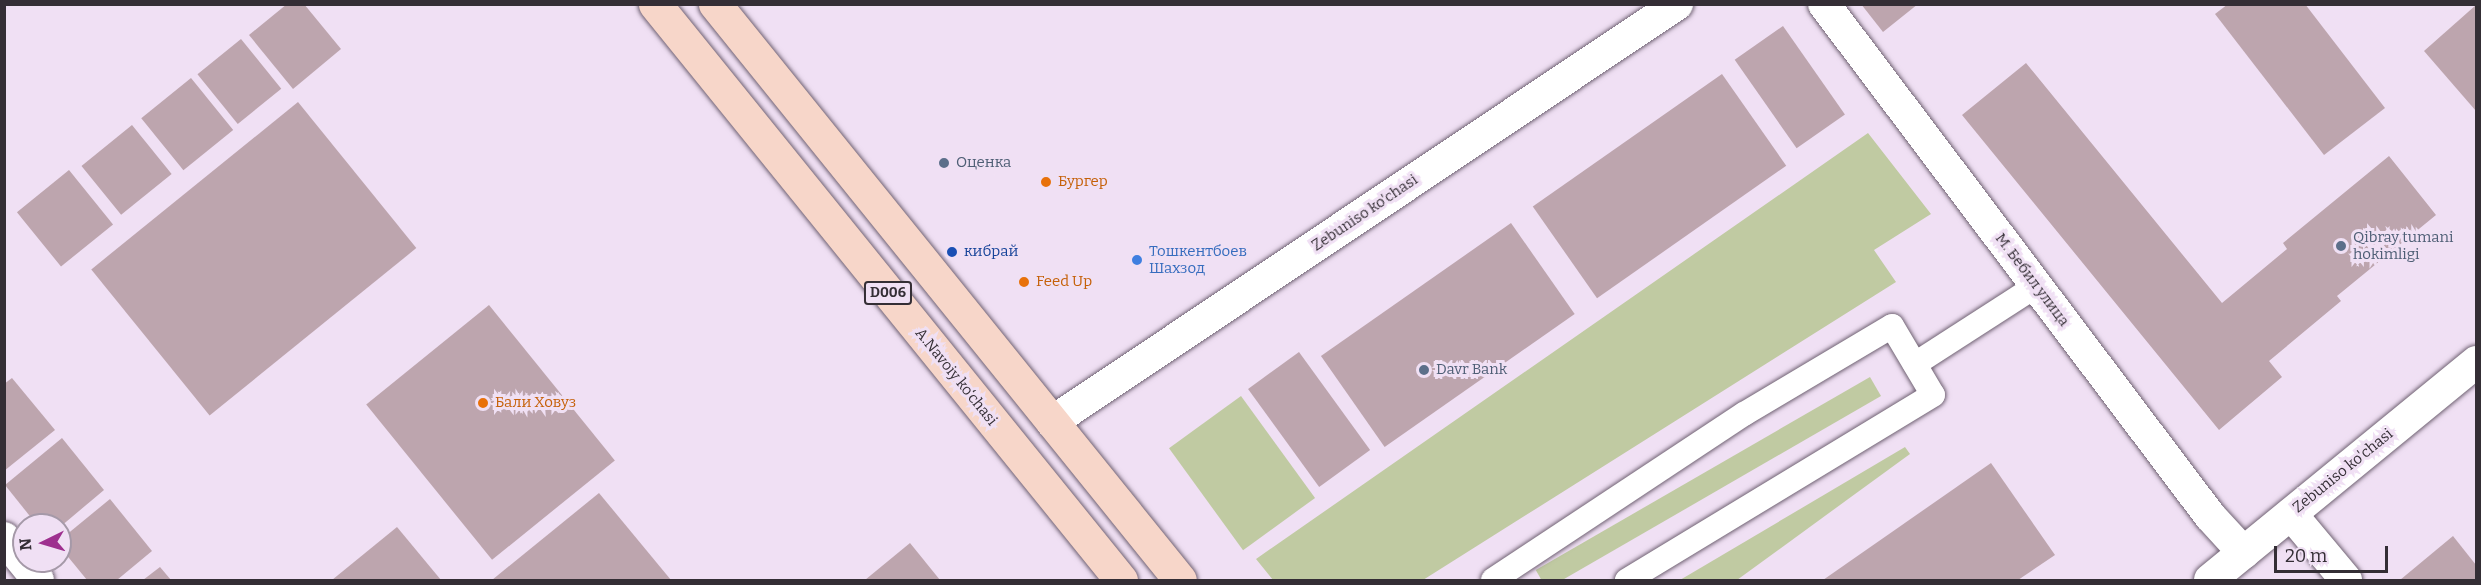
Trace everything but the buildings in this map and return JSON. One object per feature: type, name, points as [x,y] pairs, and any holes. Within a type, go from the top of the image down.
[{"type":"main road","name":"A.Navoiy ko‘chasi","points":[[655,4],[1121,580]]},
{"type":"main road","name":"D006","points":[[715,4],[1180,580]]},
{"type":"street","name":"Zebuniso ko'chasi","points":[[1052,422],[1677,4]]},
{"type":"street","name":"М. Бебил улица","points":[[1824,4],[2210,516],[2244,553]]},
{"type":"street","points":[[1915,364],[2036,286]]},
{"type":"street","points":[[1493,580],[1744,414],[1892,326],[1933,395],[1627,580]]},
{"type":"street","name":"Zebuniso ko'chasi","points":[[2210,580],[2476,362]]},
{"type":"street","points":[[2291,513],[2346,580]]},
{"type":"street","points":[[4,538],[38,580]]},
{"type":"green space","points":[[1868,133],[1931,214],[1874,250],[1896,282],[1423,580],[1273,580],[1256,559]]},
{"type":"green space","points":[[1870,377],[1881,396],[1562,580],[1541,580],[1536,570]]},
{"type":"green space","points":[[1241,396],[1315,498],[1243,550],[1169,448]]},
{"type":"green space","points":[[1905,447],[1910,454],[1737,580],[1680,580]]},
{"type":"place","name":"Оценка","points":[[944,163]]},
{"type":"place","name":"Бургер","points":[[1046,182]]},
{"type":"place","name":"Qibray tumani hokimligi","points":[[2341,246]]},
{"type":"place","name":"кибрай","points":[[952,252]]},
{"type":"place","name":"Тошкентбоев Шахзод","points":[[1137,260]]},
{"type":"place","name":"Feed Up","points":[[1024,282]]},
{"type":"place","name":"Davr Bank","points":[[1424,370]]},
{"type":"place","name":"Бали Ховуз","points":[[483,403]]}]
